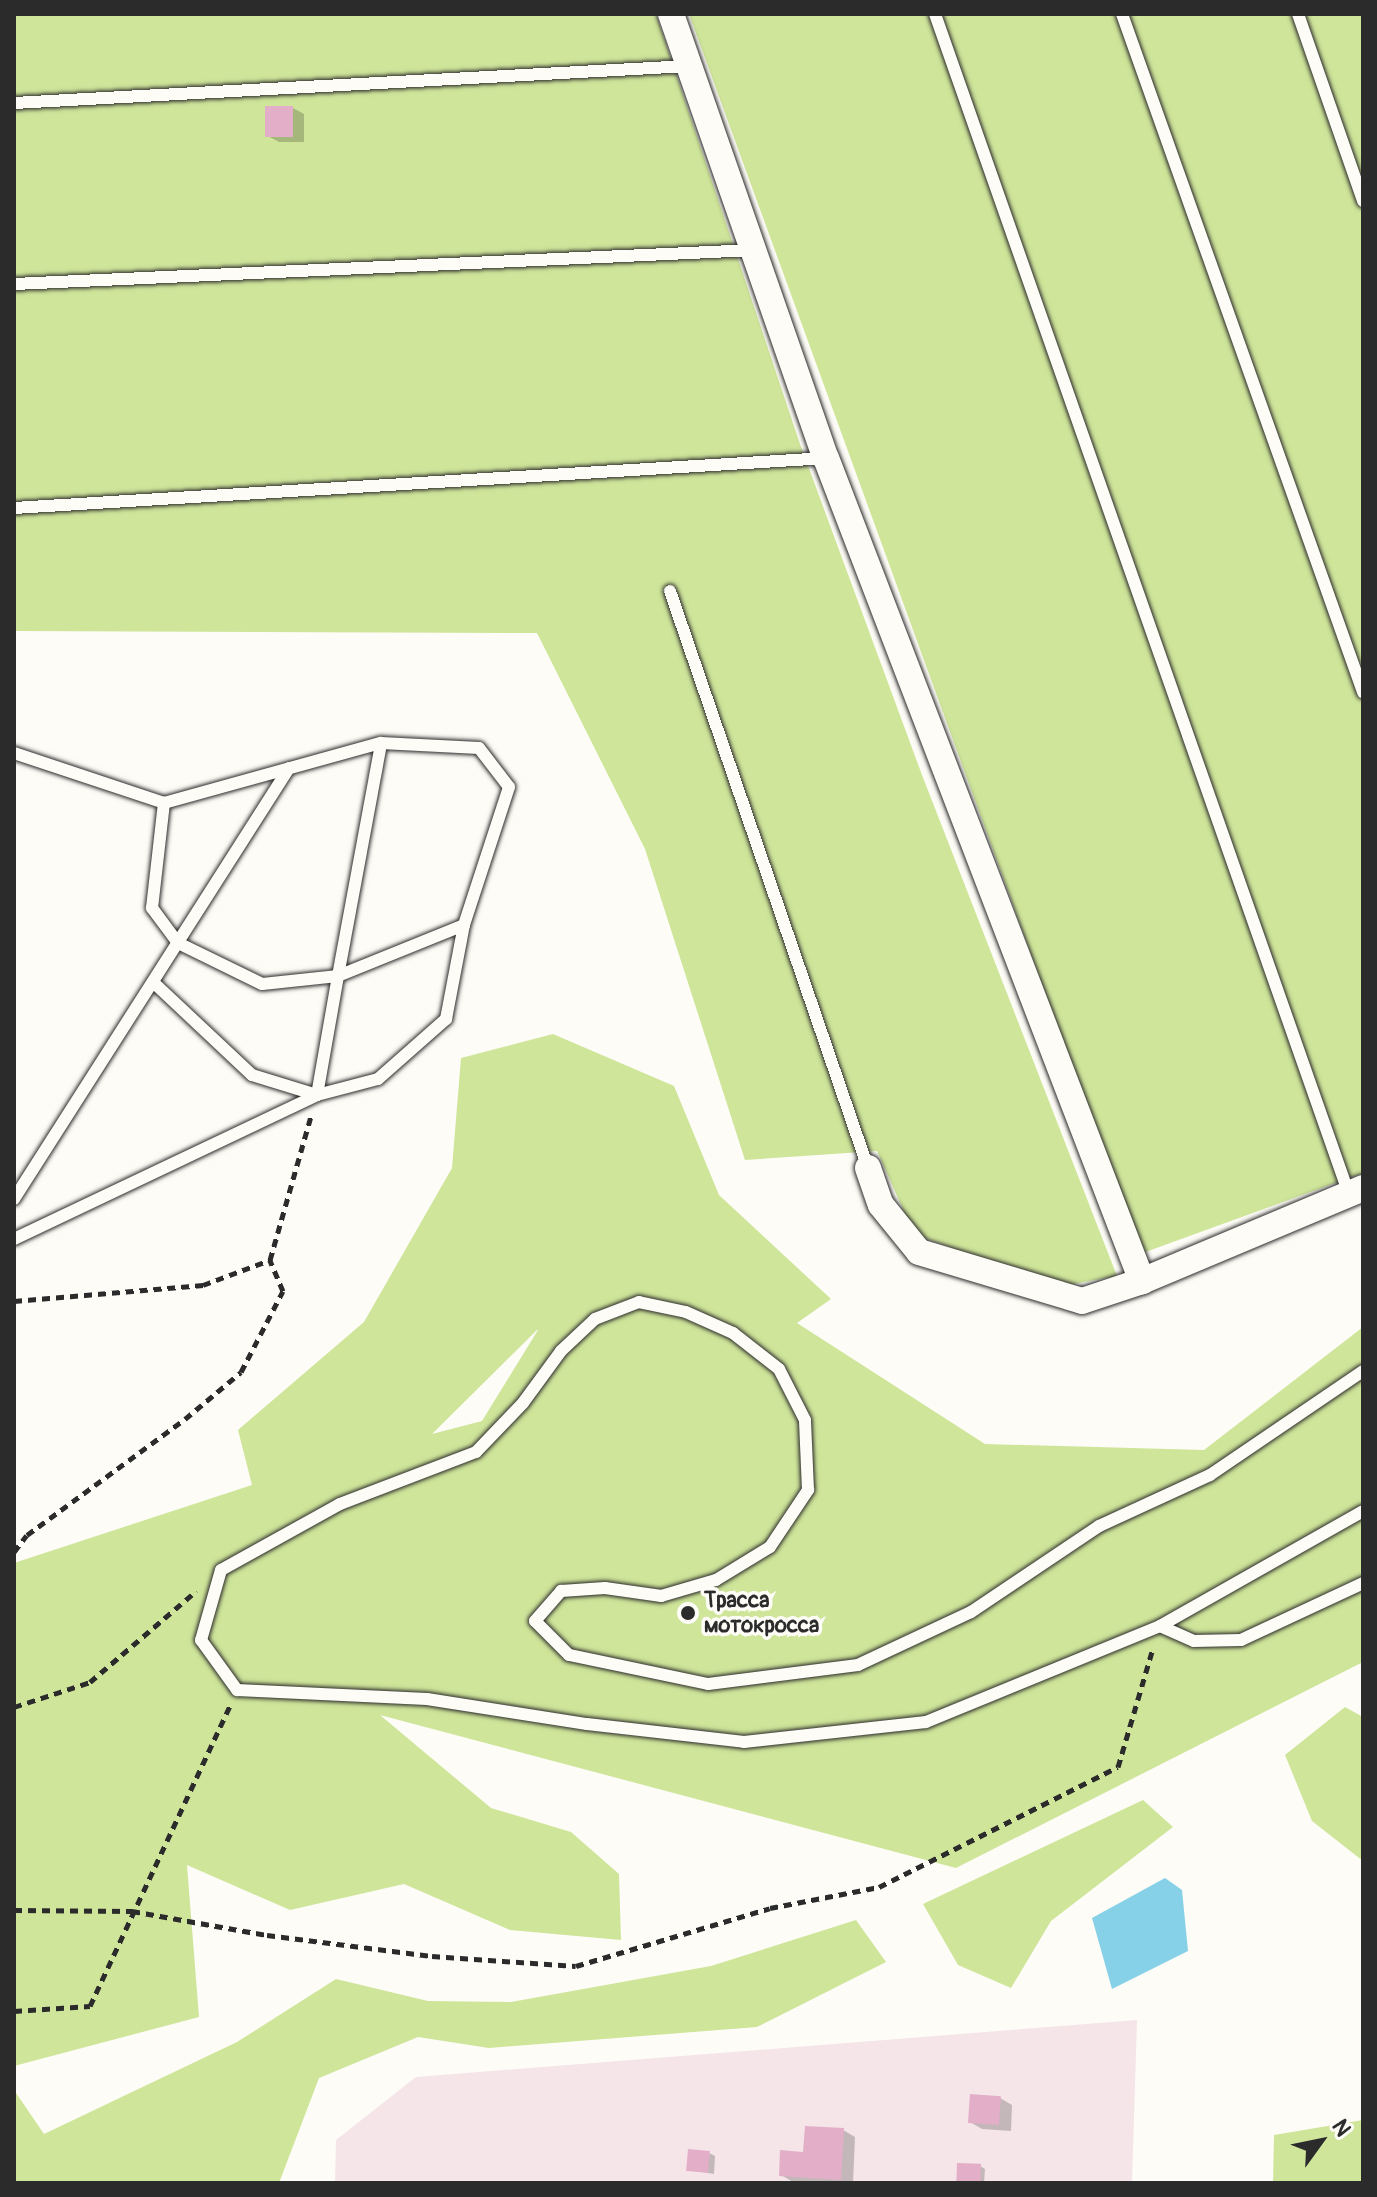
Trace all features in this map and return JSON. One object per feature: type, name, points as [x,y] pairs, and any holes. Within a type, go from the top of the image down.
[{"type":"street","points":[[671,14],[826,458],[1142,1281]]},
{"type":"street","points":[[868,1168],[881,1205],[919,1252],[1082,1301],[1142,1281],[1356,1191]]},
{"type":"lane","points":[[935,14],[1356,1191]]},
{"type":"lane","points":[[1122,14],[1363,692]]},
{"type":"lane","points":[[1298,14],[1363,201]]},
{"type":"lane","points":[[14,103],[689,66]]},
{"type":"lane","points":[[14,284],[753,250]]},
{"type":"lane","points":[[14,508],[826,458]]},
{"type":"lane","points":[[670,591],[868,1168]]},
{"type":"lane","points":[[317,1095],[381,743]]},
{"type":"lane","points":[[14,753],[164,803],[381,743],[479,748],[509,787],[464,925],[446,1019],[378,1079],[317,1095],[14,1239]]},
{"type":"lane","points":[[14,1199],[207,897],[246,830],[289,768]]},
{"type":"lane","points":[[164,803],[152,908],[178,943],[262,984],[338,976],[464,925]]},
{"type":"lane","points":[[153,982],[252,1075],[317,1095]]},
{"type":"lane","points":[[1363,1371],[1210,1475],[1099,1526],[971,1612],[858,1665],[708,1684],[569,1655],[535,1621],[561,1591],[605,1588],[661,1596],[716,1580],[770,1547],[808,1490],[805,1420],[779,1369],[733,1333],[686,1312],[639,1302],[595,1319],[561,1351],[523,1403],[476,1452],[340,1504],[221,1570],[201,1640],[237,1690],[427,1699],[587,1724],[744,1742],[926,1722],[1160,1626],[1363,1511]]},
{"type":"lane","points":[[1160,1626],[1194,1641],[1241,1640],[1363,1583]]},
{"type":"path","points":[[14,1552],[27,1535],[185,1419],[241,1372],[283,1291],[270,1260],[317,1095]]},
{"type":"path","points":[[14,1301],[203,1285],[270,1260]]},
{"type":"path","points":[[14,1707],[90,1682],[221,1570]]},
{"type":"path","points":[[14,1910],[132,1911],[312,1941],[432,1956],[576,1966],[770,1908],[879,1887],[1118,1767],[1160,1626]]},
{"type":"path","points":[[14,2011],[90,2006],[237,1690]]},
{"type":"shaded area","points":[[1137,2020],[1132,2183],[335,2183],[336,2140],[416,2077]]},
{"type":"green space","points":[[14,14],[656,14],[800,444],[922,775],[1117,1276],[1057,1287],[914,1234],[877,1151],[745,1160],[645,849],[537,633],[14,631]]},
{"type":"green space","points":[[689,14],[1363,14],[1363,1173],[1140,1254]]},
{"type":"green space","name":"Трасса мотокросса","points":[[553,1034],[674,1086],[719,1195],[831,1299],[797,1323],[985,1444],[1204,1450],[1363,1327],[1363,1662],[956,1868],[380,1715],[491,1808],[571,1832],[619,1874],[621,1940],[510,1930],[404,1884],[290,1910],[187,1865],[199,2017],[14,2066],[14,1563],[252,1485],[238,1430],[364,1322],[452,1168],[461,1058]],"holes":[[[538,1330],[482,1421],[432,1434]]]},
{"type":"green space","points":[[1345,1707],[1363,1717],[1363,1861],[1312,1821],[1285,1755]]},
{"type":"green space","points":[[1143,1800],[1173,1827],[1051,1921],[1011,1988],[958,1965],[923,1904]]},
{"type":"green space","points":[[856,1920],[886,1962],[757,2027],[489,2048],[418,2037],[319,2078],[279,2183],[14,2183],[14,2090],[44,2134],[237,2042],[336,1979],[428,2001],[511,2002],[711,1966]]},
{"type":"green space","points":[[1363,2120],[1363,2183],[1273,2183],[1274,2135]]},
{"type":"water","points":[[1165,1878],[1182,1890],[1188,1951],[1112,1989],[1092,1918]]},
{"type":"building","points":[[265,106],[293,106],[293,137],[265,137]]},
{"type":"building","points":[[970,2094],[1001,2096],[999,2125],[968,2123]]},
{"type":"building","points":[[805,2126],[844,2128],[841,2180],[779,2176],[780,2150],[803,2152]]},
{"type":"building","points":[[688,2149],[710,2151],[708,2173],[686,2171]]},
{"type":"building","points":[[957,2163],[981,2164],[980,2183],[956,2183]]},
{"type":"place","name":"Трасса мотокросса","points":[[688,1613]]}]
